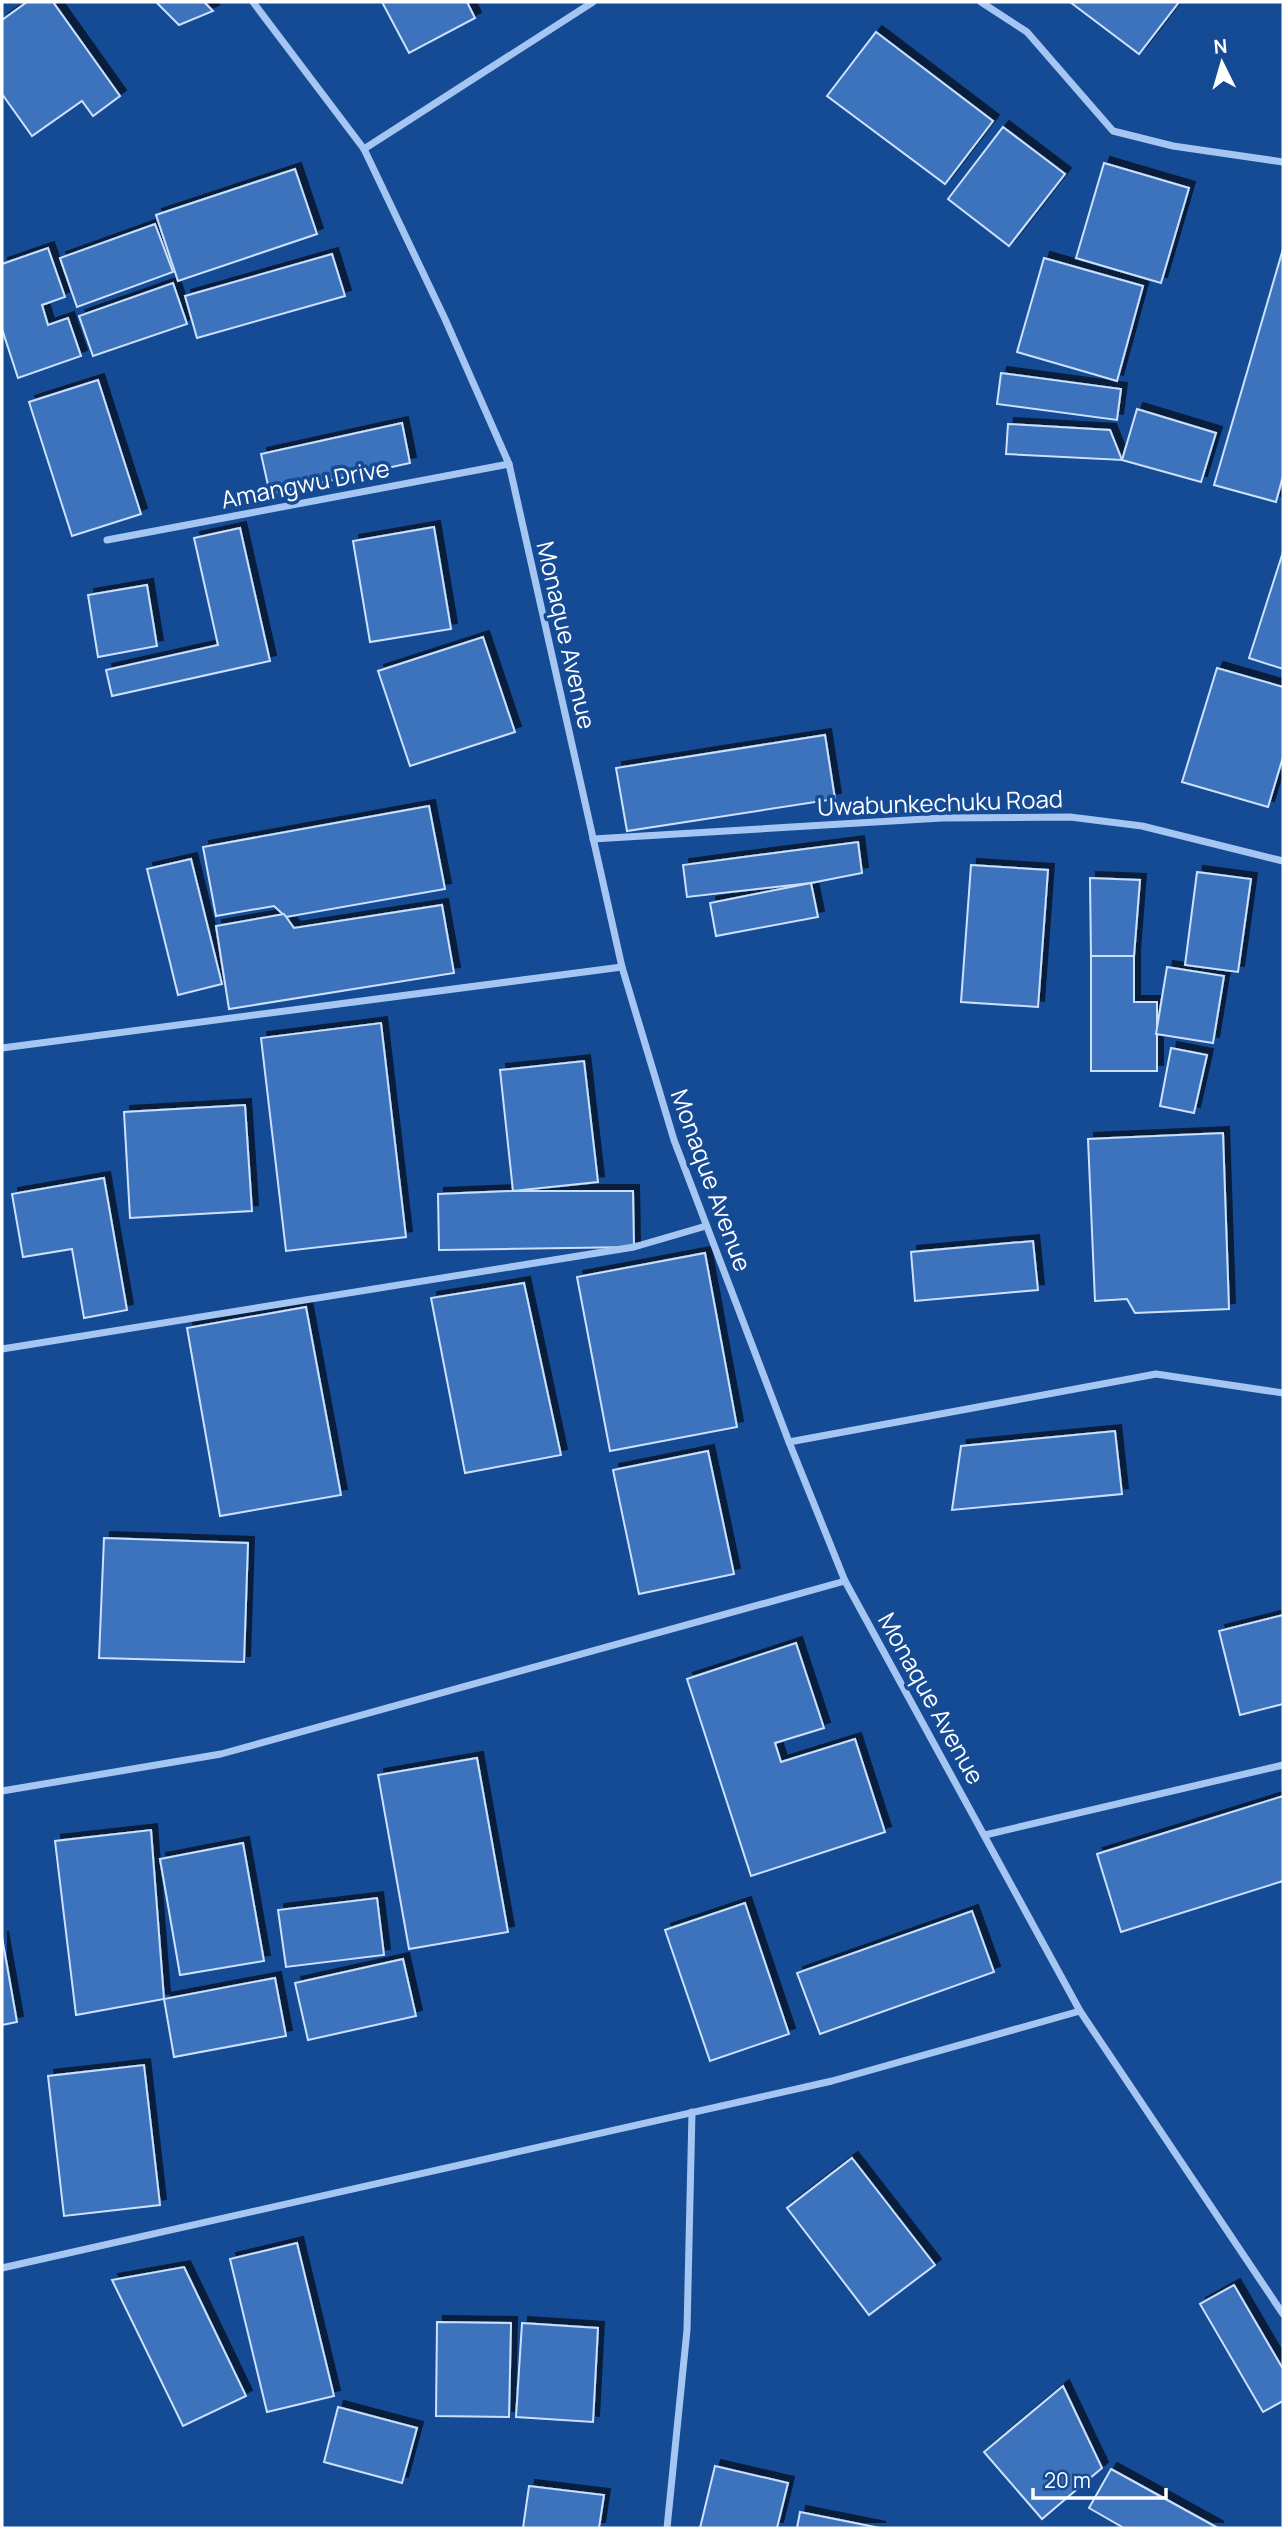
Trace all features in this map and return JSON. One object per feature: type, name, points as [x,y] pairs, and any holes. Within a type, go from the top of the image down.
[{"type":"street","name":"Monaque Avenue","points":[[253,2],[364,149],[509,464],[622,967],[674,1140],[845,1581],[1080,2011],[1283,2314]]},
{"type":"street","points":[[364,149],[593,2]]},
{"type":"street","points":[[981,2],[1027,32],[1114,131],[1173,146],[1283,162]]},
{"type":"street","name":"Amangwu Drive","points":[[107,540],[509,464]]},
{"type":"street","name":"Uwabunkechuku Road","points":[[593,839],[942,818],[1070,817],[1142,826],[1283,861]]},
{"type":"street","points":[[2,1048],[622,967]]},
{"type":"street","points":[[2,1349],[634,1247],[706,1226]]},
{"type":"street","points":[[789,1442],[1156,1374],[1283,1393]]},
{"type":"street","points":[[2,1791],[221,1754],[845,1581]]},
{"type":"street","points":[[985,1835],[1283,1765]]},
{"type":"street","points":[[2,2268],[832,2081],[1080,2011]]},
{"type":"street","points":[[667,2528],[687,2330],[692,2112]]},
{"type":"building","points":[[27,2],[53,2],[120,96],[93,116],[82,101],[32,136],[2,94],[2,20]]},
{"type":"building","points":[[156,2],[204,2],[213,11],[179,25]]},
{"type":"building","points":[[382,2],[467,2],[475,18],[409,53]]},
{"type":"building","points":[[1070,2],[1179,2],[1139,54]]},
{"type":"building","points":[[876,32],[993,121],[945,184],[827,96]]},
{"type":"building","points":[[1003,127],[1065,174],[1009,246],[948,199]]},
{"type":"building","points":[[1104,163],[1189,188],[1161,283],[1076,258]]},
{"type":"building","points":[[295,169],[317,234],[178,281],[156,215]]},
{"type":"building","points":[[155,224],[173,272],[77,307],[60,258]]},
{"type":"building","points":[[48,248],[65,297],[42,305],[48,325],[68,318],[81,356],[18,378],[2,329],[2,264]]},
{"type":"building","points":[[1283,249],[1283,476],[1276,502],[1214,485]]},
{"type":"building","points":[[332,254],[345,296],[197,338],[185,296]]},
{"type":"building","points":[[1044,258],[1143,286],[1117,381],[1017,352]]},
{"type":"building","points":[[173,283],[187,324],[93,356],[79,316]]},
{"type":"building","points":[[1001,373],[1121,389],[1117,420],[997,404]]},
{"type":"building","points":[[98,380],[141,514],[72,536],[29,402]]},
{"type":"building","points":[[1137,409],[1216,433],[1201,482],[1122,460]]},
{"type":"building","points":[[402,423],[410,463],[270,494],[261,454]]},
{"type":"building","points":[[1008,424],[1110,430],[1122,460],[1006,454]]},
{"type":"building","points":[[434,527],[451,629],[370,642],[353,541]]},
{"type":"building","points":[[240,528],[270,661],[112,696],[106,670],[218,645],[194,538]]},
{"type":"building","points":[[1283,552],[1283,669],[1249,658]]},
{"type":"building","points":[[147,585],[157,646],[98,657],[88,595]]},
{"type":"building","points":[[483,637],[515,732],[410,766],[378,671]]},
{"type":"building","points":[[1217,668],[1283,687],[1283,757],[1268,807],[1182,782]]},
{"type":"building","points":[[825,735],[835,799],[627,831],[616,768]]},
{"type":"building","points":[[429,806],[445,889],[286,917],[274,906],[216,916],[203,847]]},
{"type":"building","points":[[858,842],[862,873],[811,883],[687,897],[683,865]]},
{"type":"building","points":[[191,859],[222,984],[178,995],[147,869]]},
{"type":"building","points":[[971,865],[1048,870],[1038,1007],[961,1002]]},
{"type":"building","points":[[1197,872],[1251,879],[1238,972],[1185,965]]},
{"type":"building","points":[[1090,878],[1140,880],[1134,956],[1091,956]]},
{"type":"building","points":[[811,883],[818,917],[716,936],[710,903]]},
{"type":"building","points":[[442,905],[454,973],[229,1009],[216,926],[284,914],[294,928]]},
{"type":"building","points":[[1091,956],[1134,956],[1134,1002],[1157,1002],[1157,1071],[1091,1071]]},
{"type":"building","points":[[1167,967],[1224,976],[1213,1043],[1156,1034]]},
{"type":"building","points":[[381,1023],[406,1237],[286,1251],[261,1038]]},
{"type":"building","points":[[1171,1048],[1207,1055],[1194,1113],[1160,1106]]},
{"type":"building","points":[[584,1061],[598,1182],[513,1191],[500,1070]]},
{"type":"building","points":[[245,1105],[252,1211],[130,1218],[124,1112]]},
{"type":"building","points":[[1223,1133],[1229,1309],[1135,1313],[1127,1299],[1095,1301],[1088,1139]]},
{"type":"building","points":[[104,1178],[127,1310],[84,1318],[72,1249],[23,1257],[12,1194]]},
{"type":"building","points":[[633,1191],[634,1247],[439,1250],[438,1194]]},
{"type":"building","points":[[1033,1241],[1038,1290],[915,1301],[911,1252]]},
{"type":"building","points":[[705,1253],[737,1427],[610,1451],[577,1277]]},
{"type":"building","points":[[524,1283],[561,1455],[465,1473],[431,1298]]},
{"type":"building","points":[[306,1307],[341,1495],[220,1516],[187,1328]]},
{"type":"building","points":[[1115,1431],[1122,1494],[952,1510],[961,1446]]},
{"type":"building","points":[[708,1451],[734,1574],[639,1594],[613,1470]]},
{"type":"building","points":[[104,1538],[248,1543],[244,1662],[99,1658]]},
{"type":"building","points":[[1283,1615],[1283,1704],[1240,1715],[1219,1631]]},
{"type":"building","points":[[796,1643],[824,1728],[775,1743],[781,1762],[855,1739],[885,1832],[751,1876],[687,1679]]},
{"type":"building","points":[[477,1758],[508,1932],[409,1949],[378,1775]]},
{"type":"building","points":[[1283,1796],[1283,1881],[1121,1932],[1097,1854]]},
{"type":"building","points":[[151,1830],[164,1999],[76,2015],[55,1841]]},
{"type":"building","points":[[243,1843],[264,1961],[180,1975],[160,1859]]},
{"type":"building","points":[[377,1898],[384,1955],[286,1967],[278,1910]]},
{"type":"building","points":[[745,1903],[789,2034],[710,2061],[665,1930]]},
{"type":"building","points":[[972,1911],[994,1972],[820,2034],[797,1973]]},
{"type":"building","points":[[2,1937],[17,2022],[2,2025]]},
{"type":"building","points":[[403,1959],[416,2016],[308,2040],[295,1983]]},
{"type":"building","points":[[275,1978],[286,2036],[174,2057],[164,1999]]},
{"type":"building","points":[[144,2065],[160,2205],[64,2216],[48,2076]]},
{"type":"building","points":[[852,2158],[935,2265],[869,2315],[787,2208]]},
{"type":"building","points":[[297,2243],[334,2396],[267,2412],[230,2259]]},
{"type":"building","points":[[184,2267],[246,2396],[183,2426],[112,2280]]},
{"type":"building","points":[[1234,2285],[1283,2369],[1283,2401],[1263,2412],[1200,2304]]},
{"type":"building","points":[[437,2322],[511,2323],[509,2417],[436,2416]]},
{"type":"building","points":[[522,2323],[598,2328],[593,2422],[516,2417]]},
{"type":"building","points":[[1063,2386],[1102,2468],[1042,2519],[984,2452]]},
{"type":"building","points":[[338,2407],[417,2428],[402,2483],[324,2462]]},
{"type":"building","points":[[715,2466],[788,2483],[777,2528],[700,2528]]},
{"type":"building","points":[[1111,2469],[1218,2528],[1124,2528],[1089,2508]]},
{"type":"building","points":[[529,2486],[604,2495],[599,2528],[523,2528]]},
{"type":"building","points":[[800,2512],[880,2528],[797,2528]]}]
